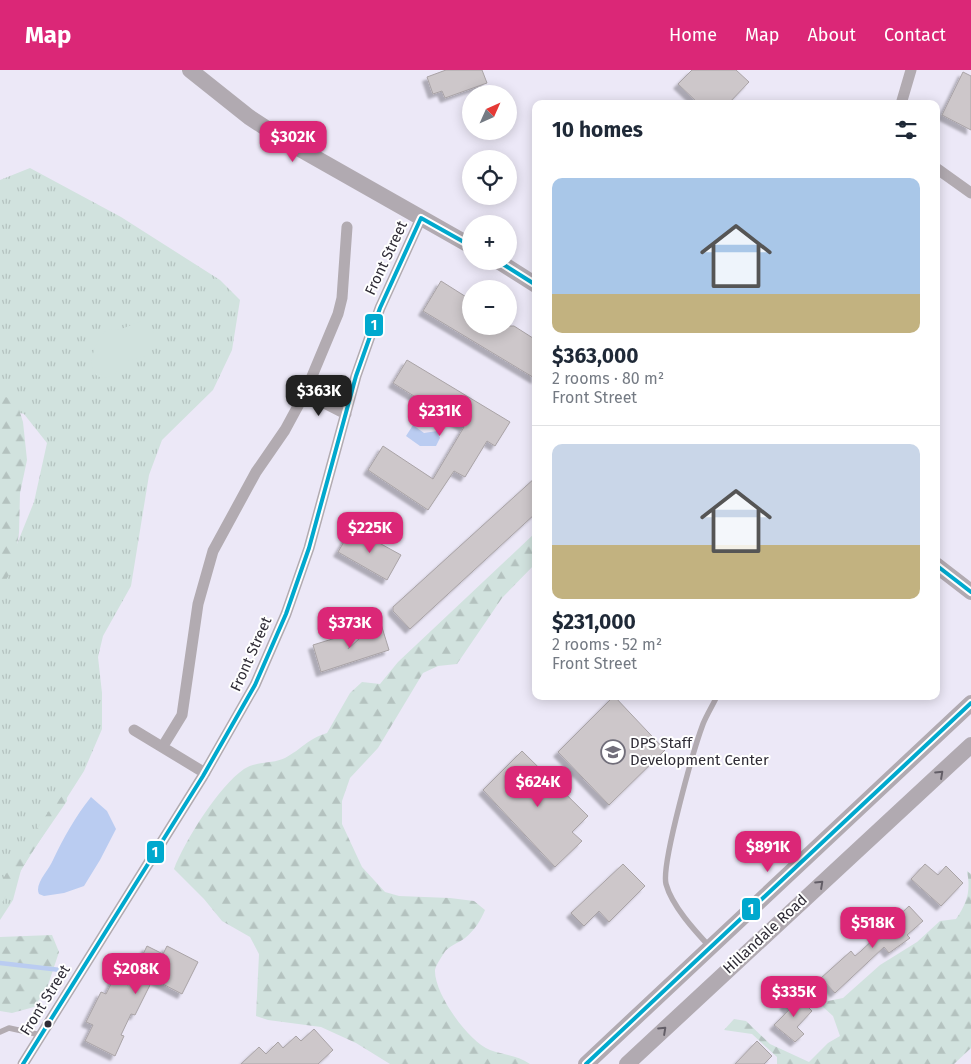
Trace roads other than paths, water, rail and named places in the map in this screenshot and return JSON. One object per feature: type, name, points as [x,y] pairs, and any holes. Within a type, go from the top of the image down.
[{"type":"main road","points":[[190,70],[249,117],[284,140],[462,241]]},
{"type":"main road","points":[[512,270],[532,283]]},
{"type":"main road","points":[[940,568],[971,592]]},
{"type":"main road","name":"Hillandale Road","points":[[586,1064],[971,703]]},
{"type":"main road","name":"Hillandale Road","points":[[627,1064],[971,745]]},
{"type":"street","points":[[902,100],[911,70]]},
{"type":"street","points":[[940,171],[971,193]]},
{"type":"street","name":"Front Street","points":[[23,1064],[205,773],[255,685],[282,623],[309,548],[346,414],[380,308],[421,218]]},
{"type":"street","points":[[163,746],[182,715],[198,604],[213,551],[256,472],[285,430],[305,393],[338,314],[342,298],[347,227]]},
{"type":"street","points":[[305,393],[346,414]]},
{"type":"street","points":[[134,730],[205,773]]},
{"type":"lane","points":[[710,948],[690,925],[666,884],[666,863],[689,769],[703,723],[715,700]]},
{"type":"lane","points":[[0,1032],[10,1028],[41,1035]]},
{"type":"water","points":[[413,425],[424,433],[437,431],[440,438],[436,446],[420,446],[406,436]]},
{"type":"water","points":[[91,797],[107,811],[116,829],[100,860],[84,886],[64,893],[44,896],[39,894],[40,881],[70,827]]},
{"type":"waterway","points":[[0,963],[69,971]]},
{"type":"place","name":"DPS Staff Development Center","points":[[613,752]]}]
